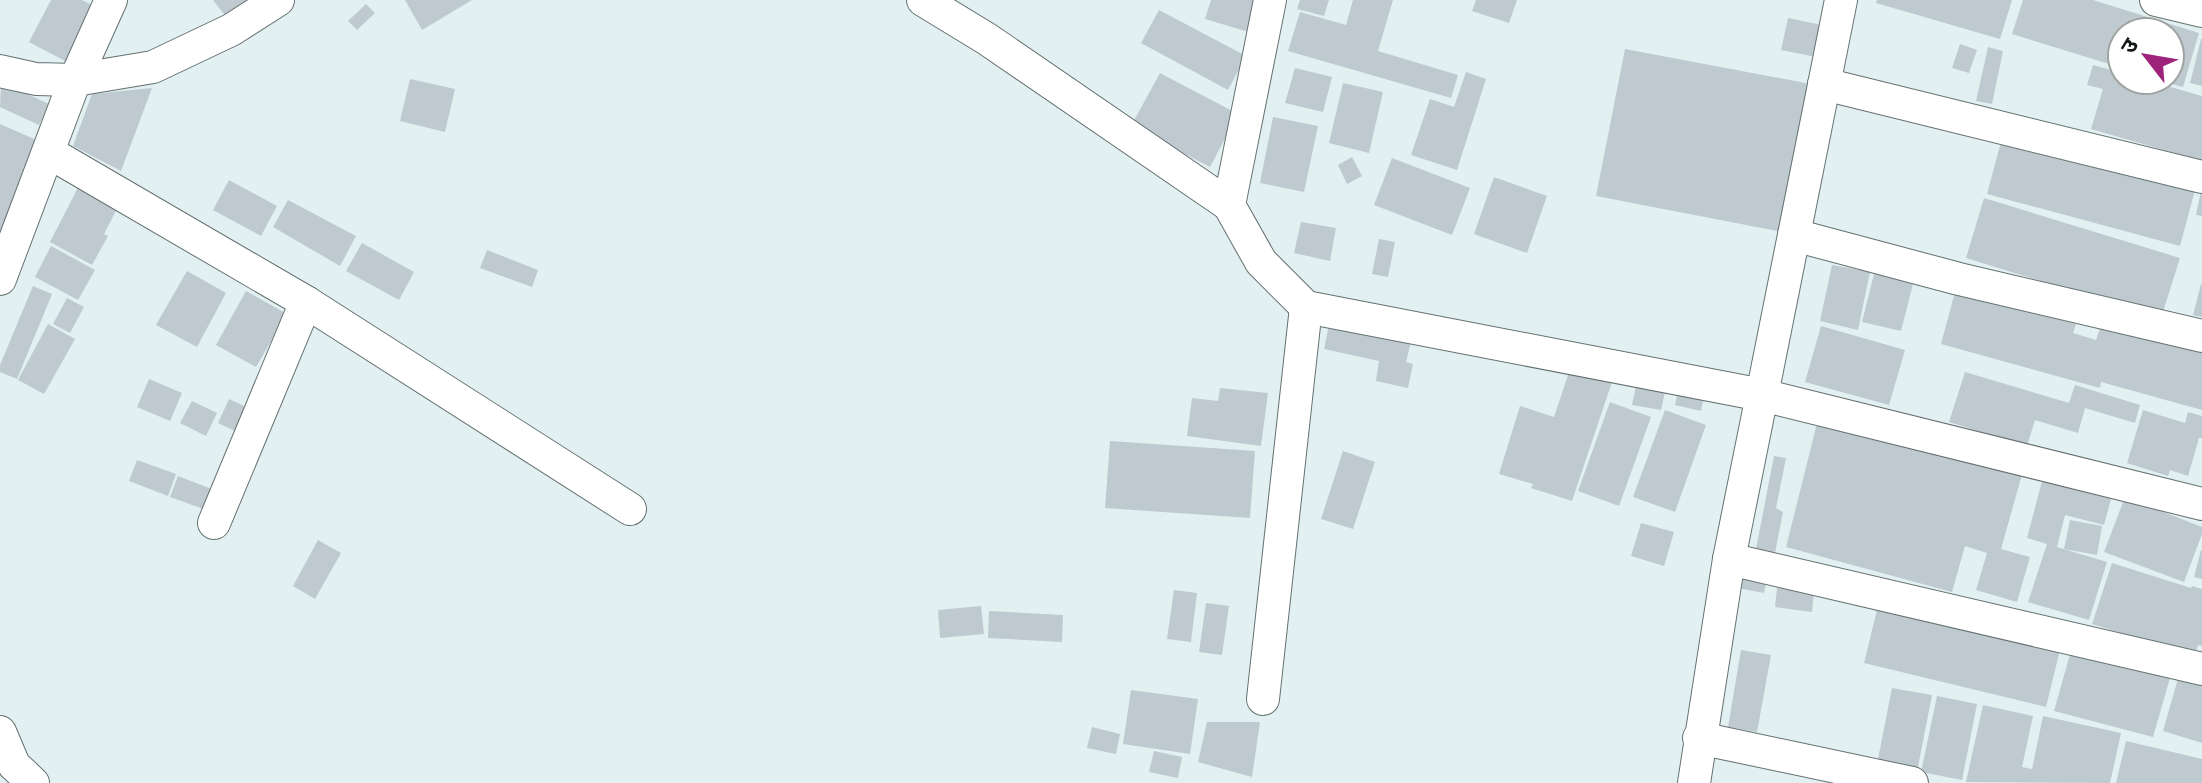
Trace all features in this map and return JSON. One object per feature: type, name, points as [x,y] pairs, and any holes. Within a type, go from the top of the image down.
[{"type":"street","points":[[0,279],[75,80],[111,0]]},
{"type":"street","points":[[0,71],[36,79],[75,80],[153,67],[231,30],[278,0]]},
{"type":"street","points":[[923,0],[987,39],[1229,205],[1261,262],[1306,307],[1762,395],[2202,504]]},
{"type":"street","points":[[1229,205],[1270,0]]},
{"type":"street","points":[[1694,783],[1729,559],[1841,0]]},
{"type":"street","points":[[2156,0],[2202,11]]},
{"type":"street","points":[[1824,84],[2202,177]]},
{"type":"street","points":[[50,153],[306,302],[630,509]]},
{"type":"street","points":[[1794,235],[1959,279],[2202,336]]},
{"type":"street","points":[[214,523],[306,302]]},
{"type":"street","points":[[1263,699],[1306,307]]},
{"type":"street","points":[[1729,559],[2202,669]]},
{"type":"street","points":[[0,732],[14,765],[33,783]]},
{"type":"street","points":[[1699,738],[1912,783]]},
{"type":"building","points":[[51,0],[82,0],[96,7],[67,62],[29,42]]},
{"type":"building","points":[[213,0],[260,0],[230,22]]},
{"type":"building","points":[[405,0],[472,0],[422,30]]},
{"type":"building","points":[[1211,0],[1262,0],[1252,33],[1205,19]]},
{"type":"building","points":[[1300,0],[1329,0],[1324,16],[1297,9]]},
{"type":"building","points":[[1353,0],[1393,0],[1378,51],[1458,75],[1451,98],[1288,51],[1300,12],[1346,25]]},
{"type":"building","points":[[1476,0],[1517,0],[1509,23],[1472,11]]},
{"type":"building","points":[[1877,0],[2012,0],[2000,39],[1876,3]]},
{"type":"building","points":[[2023,0],[2093,0],[2144,16],[2106,16],[2106,63],[2012,34]]},
{"type":"building","points":[[366,4],[375,13],[357,30],[348,21]]},
{"type":"building","points":[[1159,10],[1246,56],[1228,90],[1141,43]]},
{"type":"building","points":[[1788,18],[1827,26],[1821,58],[1781,50]]},
{"type":"building","points":[[2186,29],[2199,33],[2186,77]]},
{"type":"building","points":[[2202,39],[2202,86],[2190,83]]},
{"type":"building","points":[[1960,44],[1977,50],[1969,73],[1952,68]]},
{"type":"building","points":[[1988,47],[2003,51],[1992,104],[1976,101]]},
{"type":"building","points":[[1625,49],[1816,85],[1788,233],[1596,196]]},
{"type":"building","points":[[2093,65],[2106,69],[2106,96],[2186,96],[2186,91],[2202,96],[2202,161],[2091,129],[2103,89],[2087,85]]},
{"type":"building","points":[[1295,68],[1332,77],[1323,112],[1285,103]]},
{"type":"building","points":[[1466,72],[1486,79],[1457,170],[1411,155],[1430,99],[1454,107]]},
{"type":"building","points":[[1160,73],[1238,114],[1210,167],[1131,126]]},
{"type":"building","points":[[410,79],[455,89],[445,132],[400,121]]},
{"type":"building","points":[[1,82],[49,104],[39,125],[0,107]]},
{"type":"building","points":[[1343,83],[1383,92],[1369,153],[1329,143]]},
{"type":"building","points":[[152,88],[121,171],[73,146],[92,94]]},
{"type":"building","points":[[1273,117],[1318,126],[1304,192],[1260,183]]},
{"type":"building","points":[[0,124],[41,142],[0,239]]},
{"type":"building","points":[[2002,138],[2195,190],[2180,246],[1987,194]]},
{"type":"building","points":[[1352,157],[1362,176],[1347,184],[1338,165]]},
{"type":"building","points":[[1392,158],[1470,188],[1452,235],[1374,205]]},
{"type":"building","points":[[1494,177],[1547,196],[1527,253],[1474,234]]},
{"type":"building","points":[[83,178],[122,199],[104,234],[108,236],[92,265],[50,242]]},
{"type":"building","points":[[229,180],[277,206],[261,236],[213,210]]},
{"type":"building","points":[[2202,191],[2202,216],[2196,215]]},
{"type":"building","points":[[1984,198],[2180,258],[2161,318],[1966,258]]},
{"type":"building","points":[[288,200],[356,236],[340,266],[273,227]]},
{"type":"building","points":[[1301,222],[1336,228],[1330,261],[1294,253]]},
{"type":"building","points":[[1379,239],[1395,242],[1388,277],[1372,274]]},
{"type":"building","points":[[362,243],[414,272],[399,300],[346,271]]},
{"type":"building","points":[[51,246],[95,270],[78,300],[35,277]]},
{"type":"building","points":[[487,250],[538,270],[532,287],[480,268]]},
{"type":"building","points":[[1832,265],[1870,272],[1858,330],[1820,321]]},
{"type":"building","points":[[1876,266],[1915,276],[1901,331],[1862,322]]},
{"type":"building","points":[[187,271],[226,293],[197,347],[156,325]]},
{"type":"building","points":[[2202,284],[2202,317],[2193,315]]},
{"type":"building","points":[[33,286],[52,294],[17,379],[0,372],[0,365]]},
{"type":"building","points":[[246,291],[287,314],[256,367],[216,345]]},
{"type":"building","points":[[1955,292],[2076,324],[2073,333],[2096,340],[2101,325],[2202,350],[2202,410],[2101,382],[2100,388],[1941,344]]},
{"type":"building","points":[[67,298],[84,307],[70,333],[53,324]]},
{"type":"building","points":[[48,324],[75,339],[44,394],[18,380]]},
{"type":"building","points":[[1329,325],[1411,342],[1406,362],[1413,364],[1408,388],[1376,381],[1379,361],[1324,349]]},
{"type":"building","points":[[1821,326],[1905,350],[1889,405],[1805,382]]},
{"type":"building","points":[[1570,369],[1612,382],[1572,501],[1531,488],[1533,484],[1499,474],[1520,406],[1554,417]]},
{"type":"building","points":[[1965,372],[2069,403],[2075,385],[2140,405],[2135,423],[2085,408],[2078,433],[2035,420],[2027,446],[1949,422]]},
{"type":"building","points":[[149,379],[182,393],[170,421],[137,407]]},
{"type":"building","points":[[1636,386],[1665,392],[1661,410],[1632,405]]},
{"type":"building","points":[[1679,386],[1705,392],[1701,411],[1675,405]]},
{"type":"building","points":[[1220,388],[1268,393],[1261,446],[1187,436],[1192,398],[1218,401]]},
{"type":"building","points":[[229,399],[253,410],[241,434],[218,423]]},
{"type":"building","points":[[192,401],[217,413],[206,436],[180,423]]},
{"type":"building","points":[[1610,402],[1651,417],[1619,506],[1578,491]]},
{"type":"building","points":[[1665,410],[1706,425],[1675,512],[1633,497]]},
{"type":"building","points":[[2143,410],[2185,423],[2188,412],[2202,416],[2202,438],[2199,438],[2188,476],[2170,470],[2168,476],[2127,463]]},
{"type":"building","points":[[1818,419],[2023,471],[2001,549],[2030,557],[2017,602],[1976,590],[1987,553],[1965,546],[1952,592],[1786,547]]},
{"type":"building","points":[[1110,441],[1255,451],[1250,518],[1105,508]]},
{"type":"building","points":[[1343,451],[1375,462],[1353,529],[1321,519]]},
{"type":"building","points":[[1774,456],[1786,458],[1776,508],[1783,512],[1775,553],[1756,549]]},
{"type":"building","points":[[137,460],[176,474],[168,496],[129,481]]},
{"type":"building","points":[[178,476],[217,491],[209,511],[170,497]]},
{"type":"building","points":[[2042,481],[2111,499],[2104,525],[2065,515],[2057,547],[2107,562],[2089,620],[2028,602],[2047,544],[2027,538]]},
{"type":"building","points":[[2125,497],[2202,527],[2184,582],[2104,552]]},
{"type":"building","points":[[2070,520],[2102,526],[2097,555],[2064,549]]},
{"type":"building","points":[[1641,523],[1674,532],[1664,566],[1631,556]]},
{"type":"building","points":[[318,540],[341,553],[315,599],[293,586]]},
{"type":"building","points":[[2202,550],[2202,579],[2194,577]]},
{"type":"building","points":[[2112,563],[2202,589],[2202,646],[2198,645],[2195,656],[2092,624]]},
{"type":"building","points":[[1732,567],[1768,574],[1764,593],[1727,586]]},
{"type":"building","points":[[1777,588],[1814,592],[1812,612],[1775,607]]},
{"type":"building","points":[[1174,590],[1197,593],[1191,642],[1167,639]]},
{"type":"building","points":[[1206,603],[1229,606],[1222,655],[1199,652]]},
{"type":"building","points":[[981,606],[984,634],[940,638],[938,610]]},
{"type":"building","points":[[1877,610],[1951,628],[1953,620],[2062,642],[2046,707],[1864,663]]},
{"type":"building","points":[[989,611],[1063,615],[1062,642],[988,638]]},
{"type":"building","points":[[2072,647],[2172,671],[2153,737],[2054,711]]},
{"type":"building","points":[[1741,650],[1771,655],[1757,732],[1728,727]]},
{"type":"building","points":[[2179,675],[2202,681],[2202,743],[2163,731]]},
{"type":"building","points":[[1892,688],[1932,695],[1917,772],[1877,764]]},
{"type":"building","points":[[1131,690],[1198,699],[1190,754],[1123,744]]},
{"type":"building","points":[[1937,696],[1977,704],[1962,780],[1921,772]]},
{"type":"building","points":[[1983,705],[2033,716],[2022,767],[2032,769],[2043,716],[2121,733],[2110,783],[1966,782]]},
{"type":"building","points":[[1207,722],[1260,722],[1252,777],[1198,762]]},
{"type":"building","points":[[1092,727],[1120,734],[1116,754],[1087,748]]},
{"type":"building","points":[[2126,741],[2202,759],[2202,783],[2116,783]]},
{"type":"building","points":[[1154,751],[1182,757],[1178,778],[1149,772]]}]
